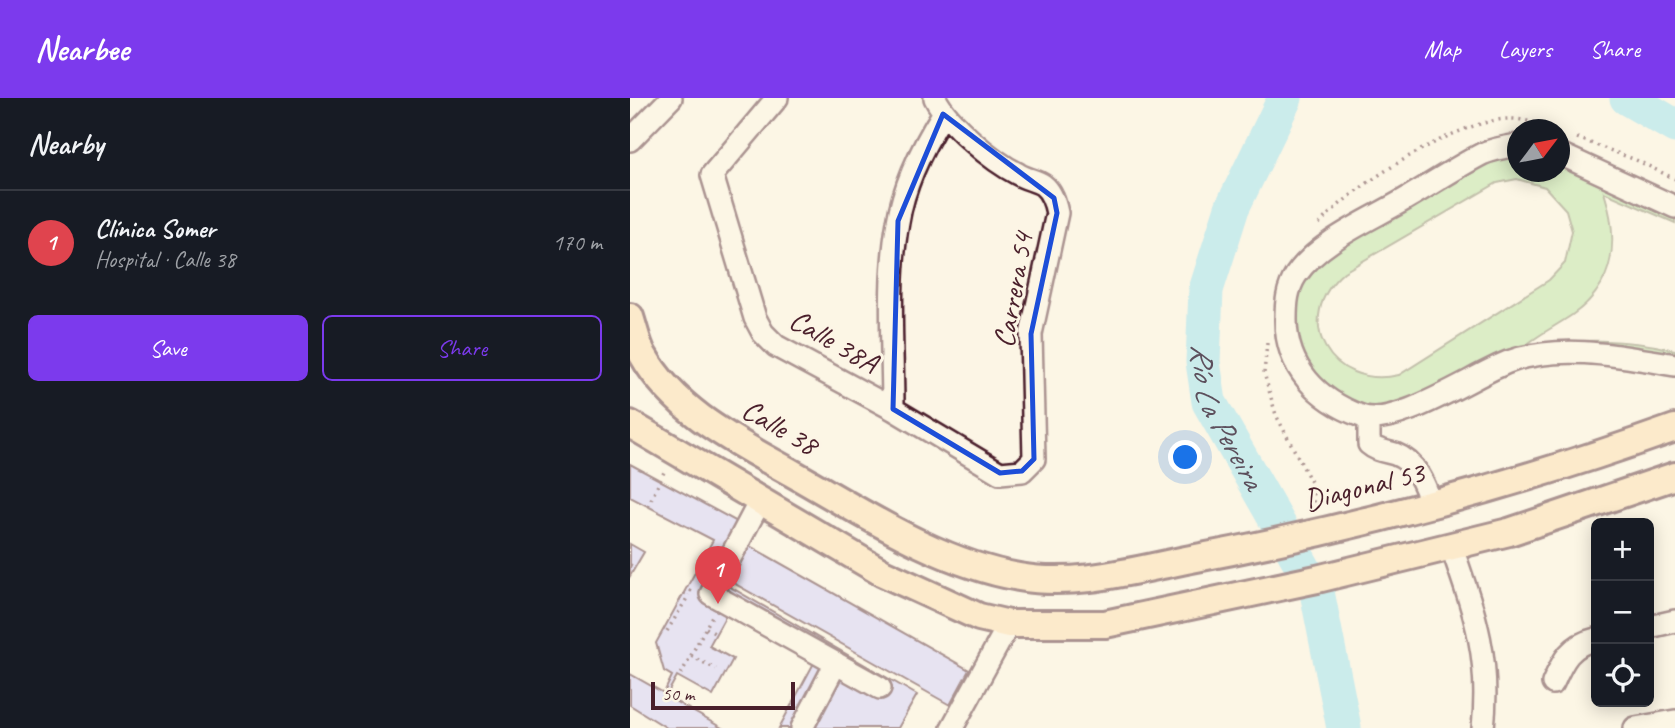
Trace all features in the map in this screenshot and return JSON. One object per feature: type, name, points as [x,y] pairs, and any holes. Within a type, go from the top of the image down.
[{"type":"main road","name":"Calle 38","points":[[630,317],[642,353],[653,370],[696,415],[873,519],[939,551]]},
{"type":"main road","points":[[630,424],[883,573],[979,617],[1009,624],[1105,624],[1317,579],[1509,532],[1675,476]]},
{"type":"main road","name":"Diagonal 53","points":[[939,551],[1017,577],[1078,581],[1215,555],[1498,488],[1675,428]]},
{"type":"street","points":[[630,140],[670,98]]},
{"type":"street","name":"Calle 38A","points":[[776,98],[712,174],[751,305],[763,333],[776,346],[893,409],[1000,473],[1022,471]]},
{"type":"street","points":[[893,409],[893,270],[898,221],[911,176],[939,106]]},
{"type":"street","name":"Carrera 54","points":[[939,106],[1016,174],[1043,185],[1054,198],[1057,214],[1031,334],[1034,459],[1022,471]]},
{"type":"street","points":[[1507,147],[1483,153],[1350,232],[1304,265],[1289,286],[1286,337],[1293,359],[1307,382],[1328,399],[1370,419],[1436,399],[1508,362],[1547,354],[1609,354],[1675,365]]},
{"type":"street","points":[[1570,159],[1675,208]]},
{"type":"street","points":[[1370,419],[1369,443],[1376,449],[1406,459],[1424,483],[1431,504]]},
{"type":"street","points":[[760,501],[711,594],[880,688]]},
{"type":"street","points":[[1451,545],[1475,615],[1484,652],[1487,696],[1483,728]]},
{"type":"street","points":[[1654,626],[1675,621]]},
{"type":"street","points":[[952,728],[1009,624]]},
{"type":"street","points":[[1553,683],[1564,657],[1575,646],[1591,641]]},
{"type":"street","points":[[802,728],[836,663]]},
{"type":"street","points":[[1635,728],[1672,724]]},
{"type":"path","points":[[1311,233],[1338,203],[1384,172],[1456,134],[1506,118],[1518,119]]},
{"type":"path","points":[[1572,136],[1636,160],[1675,179]]},
{"type":"path","points":[[1267,338],[1264,373],[1276,415],[1312,484],[1311,533]]},
{"type":"path","points":[[648,506],[663,474]]},
{"type":"path","points":[[667,631],[688,594]]},
{"type":"path","points":[[706,628],[714,633]]},
{"type":"path","points":[[691,656],[716,669]]},
{"type":"highlighted area","points":[[943,114],[1054,198],[1057,213],[1031,334],[1034,459],[1022,471],[1000,473],[893,409],[898,221]]},
{"type":"green space","points":[[1507,143],[1507,181],[1497,183],[1344,272],[1328,291],[1320,310],[1319,329],[1325,347],[1337,362],[1354,372],[1375,377],[1399,375],[1549,280],[1565,263],[1572,231],[1566,210],[1545,187],[1528,182],[1570,182],[1570,153],[1675,200],[1675,223],[1604,192],[1612,227],[1611,260],[1606,275],[1587,303],[1526,345],[1601,341],[1656,346],[1675,350],[1675,372],[1600,361],[1543,363],[1487,378],[1373,422],[1284,359],[1303,252]]},
{"type":"building","points":[[630,464],[754,531],[727,585],[917,695],[898,728],[779,728],[814,663],[726,615],[709,646],[733,659],[713,696],[677,676],[666,696],[722,728],[667,728],[630,705],[630,674],[664,693],[672,676],[664,671],[656,643],[713,540],[630,497]]},
{"type":"building","points":[[630,544],[644,552],[630,576]]},
{"type":"building","points":[[750,546],[969,670],[950,705],[730,581]]},
{"type":"waterway","name":"Río La Pereira","points":[[1285,98],[1232,208],[1206,290],[1203,362],[1209,402],[1317,592],[1344,728]]},
{"type":"waterway","points":[[1627,98],[1675,126]]},
{"type":"place","name":"Clínica Somer","points":[[718,604]]}]
